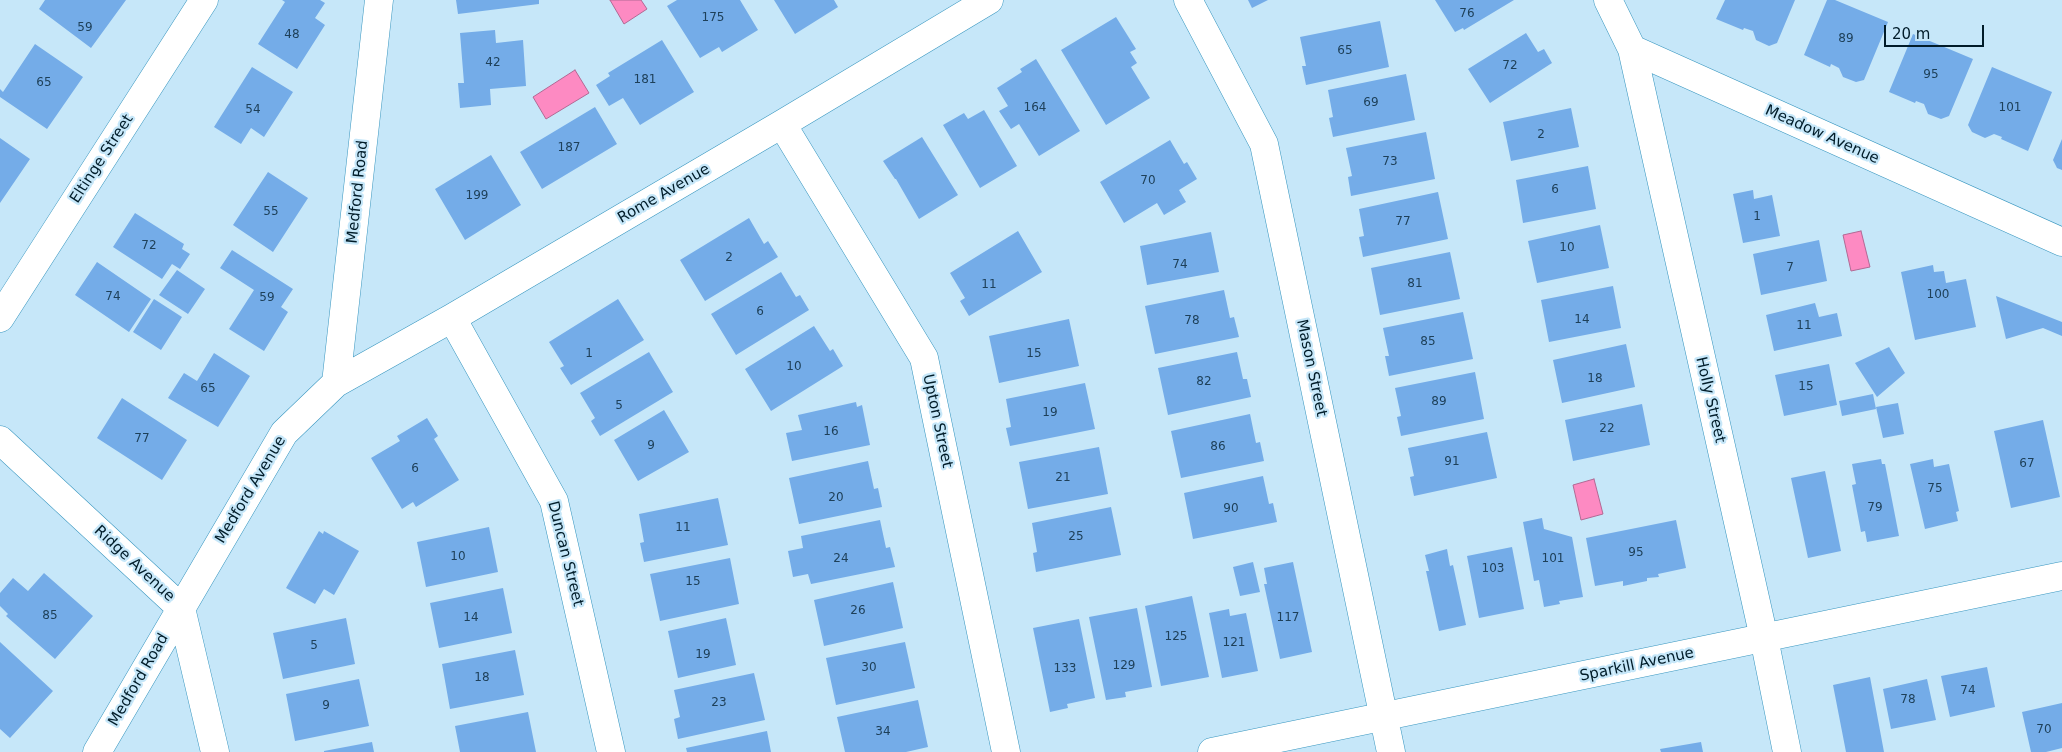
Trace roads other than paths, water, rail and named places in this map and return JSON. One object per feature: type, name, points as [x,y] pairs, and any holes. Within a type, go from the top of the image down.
[{"type":"street","name":"Eltinge Street","points":[[0,318],[204,0]]},
{"type":"street","name":"Medford Road","points":[[336,383],[379,0]]},
{"type":"street","name":"Rome Avenue","points":[[336,383],[452,318],[989,0]]},
{"type":"street","name":"Mason Street","points":[[1188,0],[1264,144],[1390,752]]},
{"type":"street","points":[[1608,0],[1632,49]]},
{"type":"street","name":"Meadow Avenue","points":[[1632,49],[2062,242]]},
{"type":"street","name":"Holly Street","points":[[1632,49],[1764,638],[1787,752]]},
{"type":"street","name":"Upton Street","points":[[782,124],[924,358],[1006,752]]},
{"type":"street","name":"Duncan Street","points":[[452,318],[554,500],[610,752]]},
{"type":"street","name":"Medford Avenue","points":[[181,608],[284,433],[336,383]]},
{"type":"street","name":"Ridge Avenue","points":[[0,440],[181,608],[215,752]]},
{"type":"street","name":"Sparkill Avenue","points":[[1212,752],[2062,576]]},
{"type":"street","name":"Medford Road","points":[[97,752],[181,608]]}]
